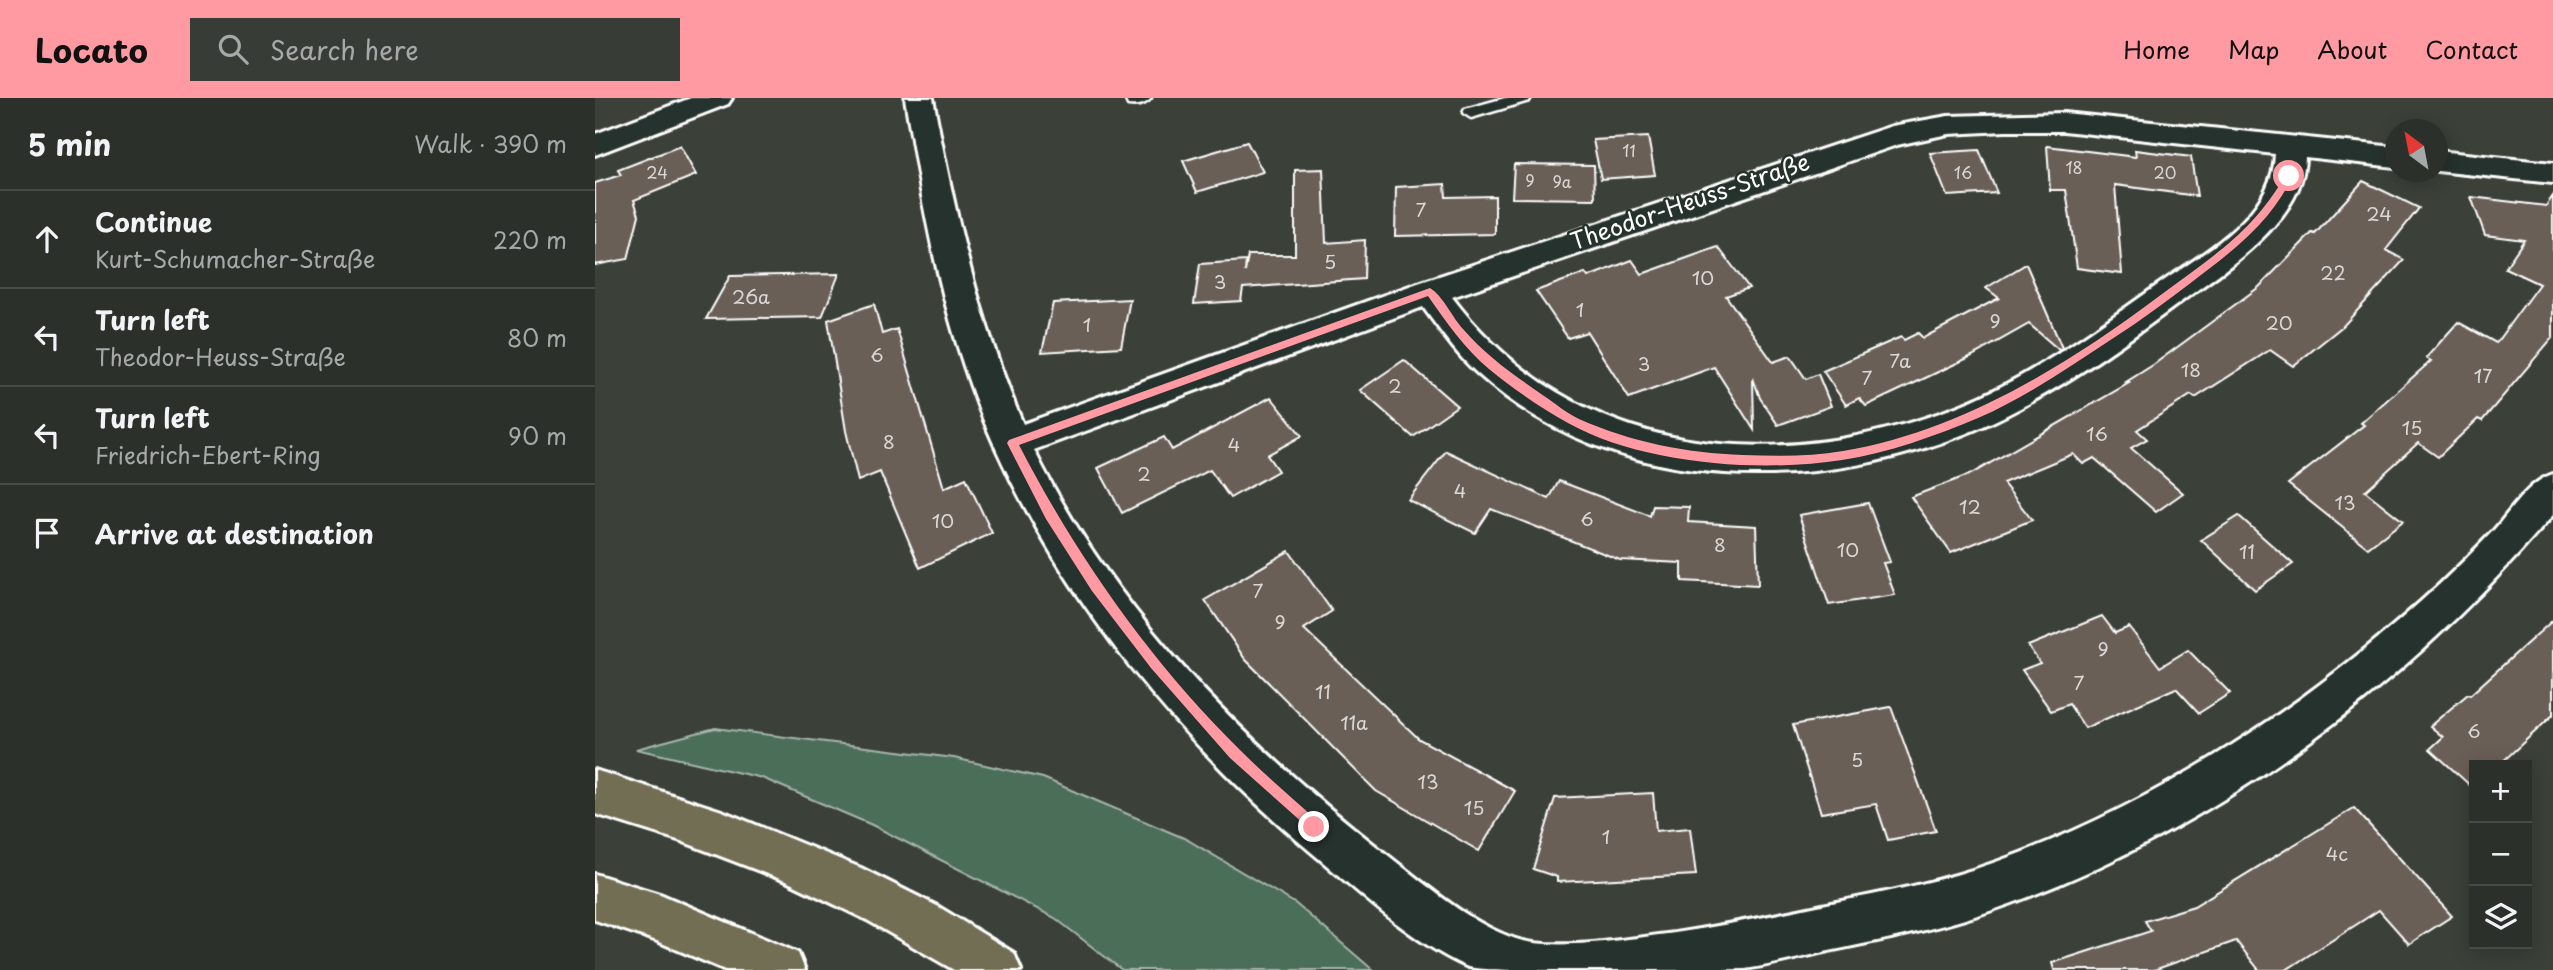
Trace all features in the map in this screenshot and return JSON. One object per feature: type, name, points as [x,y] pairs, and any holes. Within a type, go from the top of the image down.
[{"type":"highway","points":[[595,792],[716,831],[819,871],[944,934],[997,970]]},
{"type":"highway","points":[[595,897],[660,918],[781,970]]},
{"type":"street","points":[[595,145],[717,98]]},
{"type":"street","points":[[919,98],[950,262],[967,319],[1012,443],[1050,516],[1089,577],[1155,664],[1235,754],[1314,827],[1458,937],[1516,964],[1579,968],[1714,953],[1973,892],[2062,860],[2148,818],[2230,772],[2294,730],[2374,668],[2447,604],[2521,527],[2553,489]]},
{"type":"street","name":"Theodor-Heuss-Straße","points":[[1012,443],[1430,292],[1822,157],[1892,136],[1948,125],[2064,122],[2385,156]]},
{"type":"street","points":[[1430,292],[1459,331],[1492,366],[1572,421],[1620,440],[1664,451],[1719,458],[1788,461],[1842,456],[1891,445],[1977,414],[2130,323],[2246,235],[2278,198],[2289,176],[2292,162],[2290,146]]},
{"type":"street","points":[[2448,162],[2553,173]]},
{"type":"lane","points":[[1133,98],[1134,101],[1143,98]]},
{"type":"lane","points":[[1471,113],[1523,98]]},
{"type":"green space","points":[[715,728],[954,758],[1043,778],[1186,839],[1296,904],[1373,970],[1122,970],[1055,918],[872,825],[762,778],[636,749]]},
{"type":"building","points":[[1648,137],[1655,175],[1601,179],[1593,140]]},
{"type":"building","points":[[1247,142],[1263,172],[1197,192],[1183,161]]},
{"type":"building","points":[[680,146],[696,175],[634,200],[639,215],[628,259],[595,265],[595,183],[621,175],[618,170]]},
{"type":"building","points":[[2047,146],[2136,157],[2135,150],[2191,157],[2197,196],[2115,185],[2122,274],[2077,268],[2066,190],[2050,190]]},
{"type":"building","points":[[1979,150],[1997,193],[1947,196],[1930,153]]},
{"type":"building","points":[[1514,164],[1594,165],[1595,199],[1512,198]]},
{"type":"building","points":[[1323,169],[1326,243],[1365,240],[1364,279],[1243,288],[1241,301],[1194,304],[1200,264],[1246,261],[1245,272],[1248,255],[1295,255],[1295,170]]},
{"type":"building","points":[[2363,181],[2419,208],[2386,250],[2404,260],[2344,325],[2293,366],[2270,350],[2195,398],[2191,395],[2137,430],[2147,439],[2131,448],[2183,493],[2156,512],[2094,458],[2083,464],[2073,454],[2003,483],[2032,520],[1951,553],[1911,497],[1971,474],[2129,383],[2126,382],[2259,287],[2312,233],[2315,234]]},
{"type":"building","points":[[1445,184],[1446,197],[1495,196],[1495,234],[1395,236],[1396,187]]},
{"type":"building","points":[[2553,196],[2553,337],[2482,421],[2478,419],[2438,457],[2418,443],[2365,491],[2403,521],[2368,548],[2288,484],[2364,425],[2361,423],[2431,361],[2426,358],[2458,322],[2496,343],[2539,284],[2505,268],[2524,240],[2485,235],[2471,197],[2546,206]]},
{"type":"building","points":[[1718,247],[1749,288],[1726,296],[1773,362],[1790,356],[1806,379],[1818,374],[1831,406],[1778,425],[1760,398],[1753,378],[1754,430],[1714,367],[1629,398],[1587,332],[1568,338],[1536,291],[1585,273],[1588,277],[1632,260],[1642,274]]},
{"type":"building","points":[[2026,264],[2062,348],[2059,350],[2029,324],[1972,356],[1866,406],[1859,398],[1846,405],[1823,371],[1901,337],[1904,340],[1918,333],[1923,338],[1999,298],[1986,288]]},
{"type":"building","points":[[839,274],[822,317],[706,319],[730,276]]},
{"type":"building","points":[[1130,299],[1121,347],[1042,352],[1053,303]]},
{"type":"building","points":[[874,304],[882,334],[897,329],[944,488],[966,478],[992,533],[920,568],[880,472],[858,481],[846,431],[828,320]]},
{"type":"building","points":[[1404,360],[1457,406],[1413,437],[1360,390]]},
{"type":"building","points":[[1271,397],[1302,436],[1267,455],[1278,471],[1230,498],[1210,470],[1122,513],[1098,468],[1164,437],[1172,450]]},
{"type":"building","points":[[1446,451],[1549,499],[1559,481],[1650,516],[1653,506],[1689,507],[1688,522],[1756,526],[1758,585],[1682,581],[1682,563],[1620,560],[1491,509],[1475,533],[1408,500]]},
{"type":"building","points":[[1868,503],[1890,562],[1883,563],[1895,595],[1829,605],[1799,515]]},
{"type":"building","points":[[2239,516],[2293,564],[2255,590],[2201,540]]},
{"type":"building","points":[[1289,551],[1332,611],[1304,629],[1419,739],[1515,791],[1479,851],[1376,791],[1245,659],[1205,600]]},
{"type":"building","points":[[2102,616],[2115,633],[2129,627],[2160,667],[2188,650],[2230,693],[2199,713],[2176,688],[2085,728],[2069,704],[2051,711],[2022,670],[2040,663],[2028,646]]},
{"type":"building","points":[[2553,620],[2553,715],[2504,760],[2469,760],[2469,784],[2430,749],[2443,737],[2430,726],[2470,695]]},
{"type":"building","points":[[1891,707],[1936,831],[1888,840],[1876,804],[1821,813],[1793,725]]},
{"type":"building","points":[[1653,793],[1656,831],[1690,828],[1696,875],[1557,882],[1557,877],[1533,869],[1555,798]]},
{"type":"building","points":[[2354,808],[2452,916],[2409,944],[2379,910],[2286,970],[2259,970],[2236,941],[2154,970],[2054,970],[2052,963],[2151,931],[2145,921],[2194,906]]},
{"type":"route","points":[[1314,827],[1235,754],[1155,664],[1096,587],[1050,516],[1012,443],[1430,292],[1459,331],[1492,366],[1572,421],[1620,440],[1664,451],[1719,458],[1788,461],[1842,456],[1891,445],[1977,414],[2055,370],[2130,323],[2246,235],[2278,198],[2289,176]]}]
